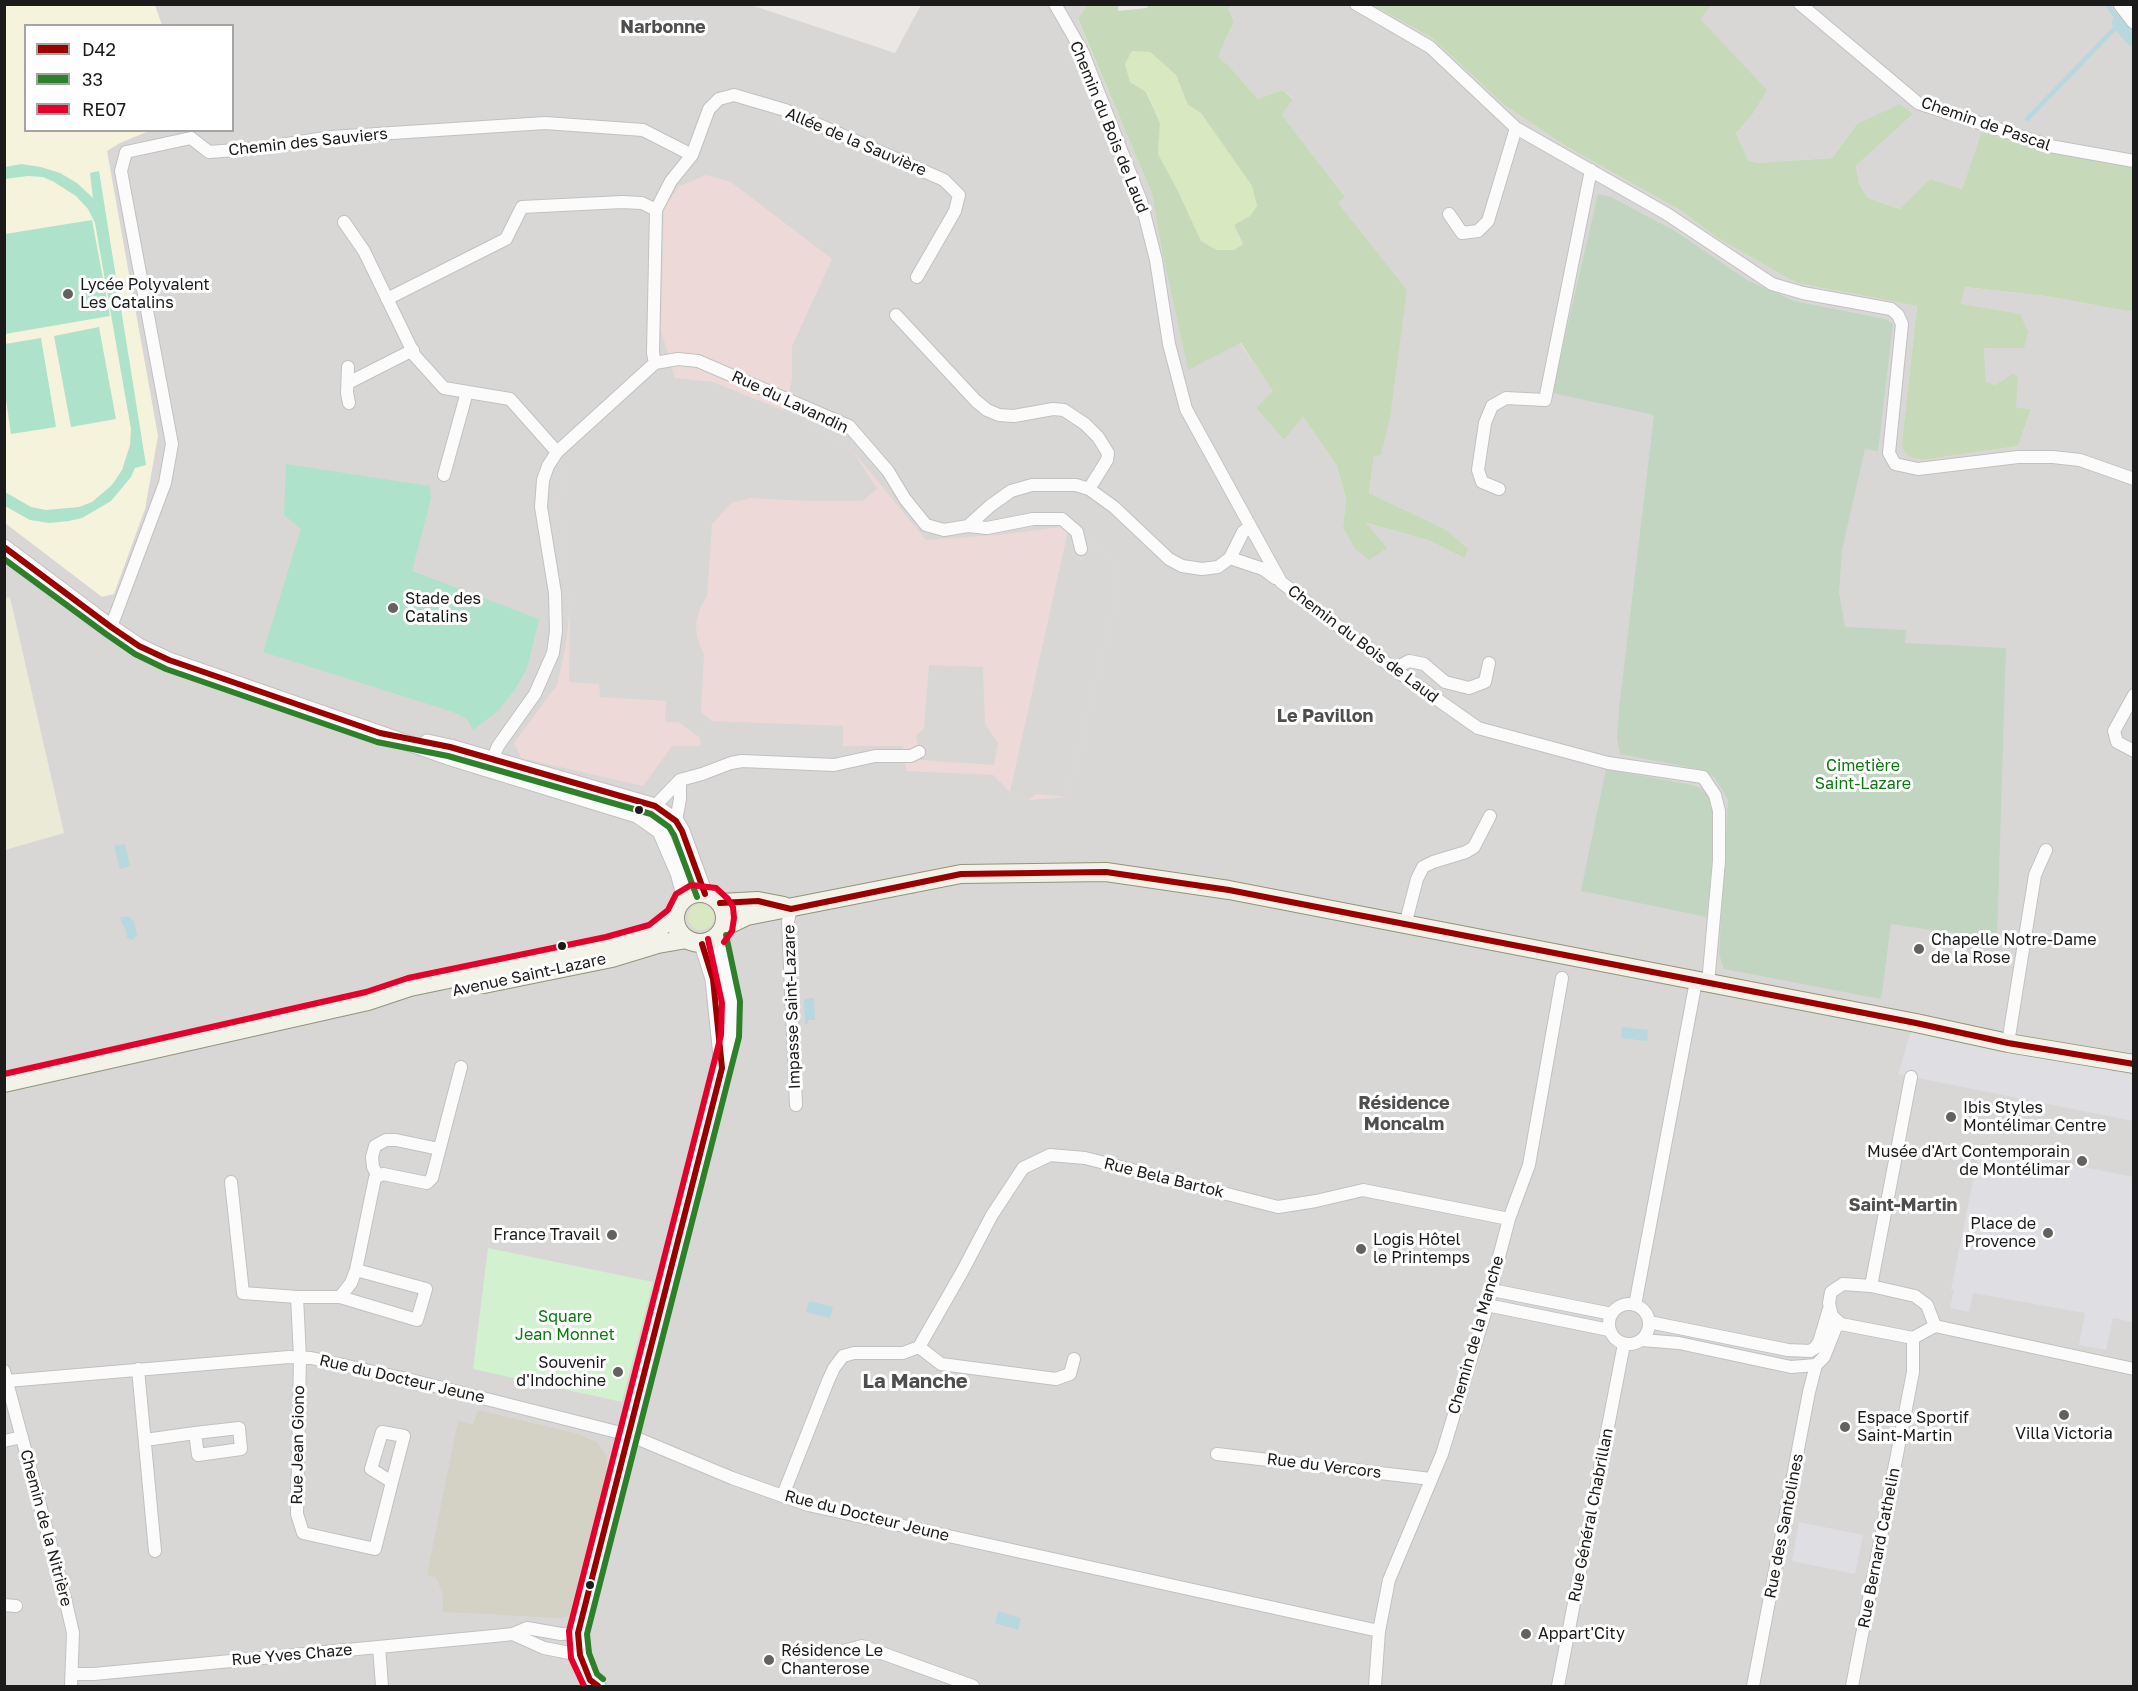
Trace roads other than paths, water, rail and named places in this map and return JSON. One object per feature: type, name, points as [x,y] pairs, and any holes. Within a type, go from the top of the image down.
[{"type":"main road","name":"Avenue Saint-Lazare","points":[[368,1001],[412,999],[612,958],[658,944],[707,937],[747,916],[961,874],[1106,872],[1229,890],[2008,1043],[2133,1064]]},
{"type":"main road","points":[[693,894],[713,898],[724,910],[707,937],[679,933],[675,916],[685,898],[693,894]]},
{"type":"main road","name":"Avenue Saint-Lazare","points":[[713,898],[758,901],[791,909]]},
{"type":"main road","name":"Avenue Saint-Lazare","points":[[4,1083],[368,1001],[410,987],[631,939],[653,933],[675,916]]},
{"type":"street","name":"Chemin du Bois de Laud","points":[[1055,4],[1083,53],[1141,201],[1156,260],[1169,344],[1186,409],[1281,582],[1394,669],[1478,728],[1608,763],[1703,777],[1715,795],[1719,812],[1719,861],[1702,982]]},
{"type":"street","points":[[1356,4],[1430,47],[1516,128],[1667,214],[1772,284],[1803,293],[1891,309],[1898,315],[1902,324],[1889,453],[1895,464],[1918,469],[2018,457],[2053,457],[2080,460],[2133,479]]},
{"type":"street","name":"Chemin de Pascal","points":[[1800,4],[1918,103],[2050,146],[2133,161]]},
{"type":"street","points":[[2121,4],[2133,21]]},
{"type":"street","name":"Allée de la Sauvière","points":[[692,155],[709,109],[719,99],[734,95],[785,110],[944,180],[959,195],[955,211],[917,277]]},
{"type":"street","name":"Chemin des Sauviers","points":[[111,627],[165,483],[172,444],[121,171],[126,152],[191,138],[209,152],[262,148],[331,137],[545,123],[643,130],[692,155]]},
{"type":"street","points":[[1449,214],[1462,233],[1478,231],[1488,221],[1516,128]]},
{"type":"street","points":[[490,764],[498,746],[535,693],[553,653],[556,631],[555,593],[541,507],[543,480],[557,452],[655,363],[653,343],[656,210],[671,181],[692,155]]},
{"type":"street","points":[[1499,489],[1482,482],[1478,470],[1485,423],[1492,406],[1506,398],[1545,400],[1591,170]]},
{"type":"street","points":[[387,298],[506,239],[522,207],[622,202],[642,203],[656,210]]},
{"type":"street","points":[[344,222],[364,250],[412,350],[444,388],[510,399],[557,452]]},
{"type":"street","points":[[896,315],[987,410],[999,415],[1014,416],[1064,410],[1085,424],[1098,437],[1108,453],[1107,460],[1089,489]]},
{"type":"street","points":[[348,382],[412,350]]},
{"type":"street","name":"Rue du Lavandin","points":[[655,363],[678,359],[698,361],[849,426],[888,471],[905,499],[926,525],[944,530],[968,526],[987,528],[1034,519],[1062,519],[1077,532],[1081,549]]},
{"type":"street","points":[[348,367],[349,403]]},
{"type":"street","points":[[444,475],[467,392]]},
{"type":"street","points":[[968,526],[1011,491],[1032,485],[1076,485],[1089,489],[1114,507],[1169,559],[1182,566],[1218,567],[1230,558],[1243,532],[1250,527]]},
{"type":"street","points":[[4,547],[111,627],[139,646],[169,660],[448,758],[490,764],[655,806],[676,821],[713,898]]},
{"type":"street","points":[[1230,558],[1263,569],[1281,582]]},
{"type":"street","points":[[1394,669],[1409,660],[1424,664],[1445,682],[1469,688],[1485,681],[1489,663]]},
{"type":"street","points":[[2133,695],[2114,731],[2117,742],[2133,752]]},
{"type":"street","points":[[685,898],[678,873],[655,818],[655,806],[680,780],[731,762],[834,765],[875,756],[911,756],[919,752]]},
{"type":"street","points":[[490,764],[638,815],[660,831]]},
{"type":"street","points":[[676,821],[681,799],[680,780]]},
{"type":"street","points":[[1405,925],[1417,879],[1423,867],[1466,852],[1473,847],[1490,816]]},
{"type":"street","points":[[2008,1043],[2035,875],[2046,850]]},
{"type":"street","name":"Impasse Saint-Lazare","points":[[791,909],[788,921],[796,1105]]},
{"type":"street","points":[[598,1686],[590,1680],[580,1655],[578,1633],[722,1068],[707,937]]},
{"type":"street","name":"Chemin de la Manche","points":[[1375,1686],[1378,1631],[1389,1580],[1442,1454],[1492,1290],[1509,1219],[1529,1166],[1562,978]]},
{"type":"street","points":[[1635,1305],[1702,982]]},
{"type":"street","points":[[340,1297],[351,1283],[356,1270],[375,1178],[383,1174],[427,1183],[432,1178],[461,1067]]},
{"type":"street","points":[[1871,1286],[1911,1077]]},
{"type":"street","points":[[378,1176],[373,1167],[372,1157],[375,1146],[386,1140],[439,1149]]},
{"type":"street","name":"Rue Bela Bartok","points":[[919,1347],[992,1215],[1023,1168],[1050,1155],[1084,1158],[1278,1207],[1363,1190],[1509,1219]]},
{"type":"street","points":[[231,1182],[243,1293],[340,1297],[417,1320],[426,1289],[356,1270]]},
{"type":"street","points":[[1649,1322],[1788,1350],[1810,1351],[1820,1342],[1831,1292],[1843,1284],[1871,1286],[1904,1293],[1922,1300],[1930,1311],[1935,1326]]},
{"type":"street","points":[[1492,1290],[1612,1314]]},
{"type":"street","points":[[297,1297],[300,1357]]},
{"type":"street","points":[[1487,1305],[1609,1330]]},
{"type":"street","points":[[1641,1340],[1649,1322],[1644,1311],[1635,1305],[1624,1305],[1617,1308],[1608,1323],[1609,1330],[1614,1338],[1624,1344],[1630,1345],[1641,1340],[1679,1343],[1791,1367],[1816,1365]]},
{"type":"street","points":[[1828,1309],[1832,1317],[1841,1324],[1913,1338],[1935,1326],[2133,1369]]},
{"type":"street","name":"Rue des Santolines","points":[[1754,1686],[1809,1392],[1816,1365],[1824,1357],[1836,1327],[1841,1324]]},
{"type":"street","name":"Rue Bernard Cathelin","points":[[1852,1686],[1913,1372],[1913,1338]]},
{"type":"street","name":"Rue Général Chabrillan","points":[[1558,1686],[1624,1344]]},
{"type":"street","points":[[783,1496],[828,1381],[843,1356],[854,1353],[903,1353],[919,1347],[941,1364],[1056,1379],[1070,1374],[1074,1359]]},
{"type":"street","name":"Rue du Docteur Jeune","points":[[6,1376],[300,1357],[411,1380],[629,1435],[732,1479],[808,1505],[1378,1631]]},
{"type":"street","name":"Rue Jean Giono","points":[[300,1357],[297,1514],[303,1533],[375,1549],[392,1482]]},
{"type":"street","points":[[138,1369],[155,1551]]},
{"type":"street","name":"Chemin de la Nitrière","points":[[6,1376],[73,1633],[71,1680]]},
{"type":"street","points":[[145,1440],[195,1433]]},
{"type":"street","points":[[4,1441],[22,1437]]},
{"type":"street","name":"Rue du Vercors","points":[[1217,1454],[1431,1479]]},
{"type":"street","name":"Rue Yves Chaze","points":[[71,1680],[94,1674],[513,1634],[526,1628],[561,1634],[578,1633]]},
{"type":"street","name":"Rue Yves Chaze","points":[[513,1634],[544,1648],[580,1655]]},
{"type":"street","points":[[843,1651],[862,1646],[949,1682],[973,1686]]},
{"type":"street","points":[[379,1647],[382,1686]]},
{"type":"water","points":[[125,844],[130,866],[120,869],[114,846]]},
{"type":"water","points":[[129,916],[134,922],[137,935],[133,940],[127,938],[126,929],[120,917]]},
{"type":"water","points":[[814,998],[815,1020],[808,1020],[808,1024],[805,1024],[804,999]]},
{"type":"water","points":[[1622,1027],[1648,1030],[1647,1041],[1621,1038]]},
{"type":"water","points":[[809,1301],[833,1307],[830,1318],[806,1312]]},
{"type":"water","points":[[998,1611],[1021,1618],[1018,1630],[995,1623]]},
{"type":"waterway","points":[[2027,119],[2120,23],[2107,4]]},
{"type":"waterway","points":[[2120,23],[2134,39]]},
{"type":"place","name":"Lycée Polyvalent Les Catalins","points":[[68,294]]},
{"type":"place","name":"Stade des Catalins","points":[[393,608]]},
{"type":"place","name":"Chapelle Notre-Dame de la Rose","points":[[1919,949]]},
{"type":"place","name":"Ibis Styles Montélimar Centre","points":[[1951,1117]]},
{"type":"place","name":"Musée d'Art Contemporain de Montélimar","points":[[2082,1161]]},
{"type":"place","name":"Place de Provence","points":[[2048,1233]]},
{"type":"place","name":"France Travail","points":[[612,1235]]},
{"type":"place","name":"Logis Hôtel le Printemps","points":[[1361,1249]]},
{"type":"place","name":"Souvenir d'Indochine","points":[[618,1372]]},
{"type":"place","name":"Villa Victoria","points":[[2064,1415]]},
{"type":"place","name":"Espace Sportif Saint-Martin","points":[[1845,1427]]},
{"type":"place","name":"Appart'City","points":[[1526,1634]]},
{"type":"place","name":"Résidence Le Chanterose","points":[[769,1660]]},
{"type":"district","name":"Narbonne","points":[[663,27]]},
{"type":"district","name":"Le Pavillon","points":[[1325,716]]},
{"type":"district","name":"Résidence Moncalm","points":[[1404,1113]]},
{"type":"district","name":"Saint-Martin","points":[[1903,1205]]},
{"type":"district","name":"La Manche","points":[[915,1382]]},
{"type":"park label","name":"Cimetière Saint-Lazare","points":[[1863,775]]},
{"type":"park label","name":"Square Jean Monnet","points":[[565,1326]]}]
